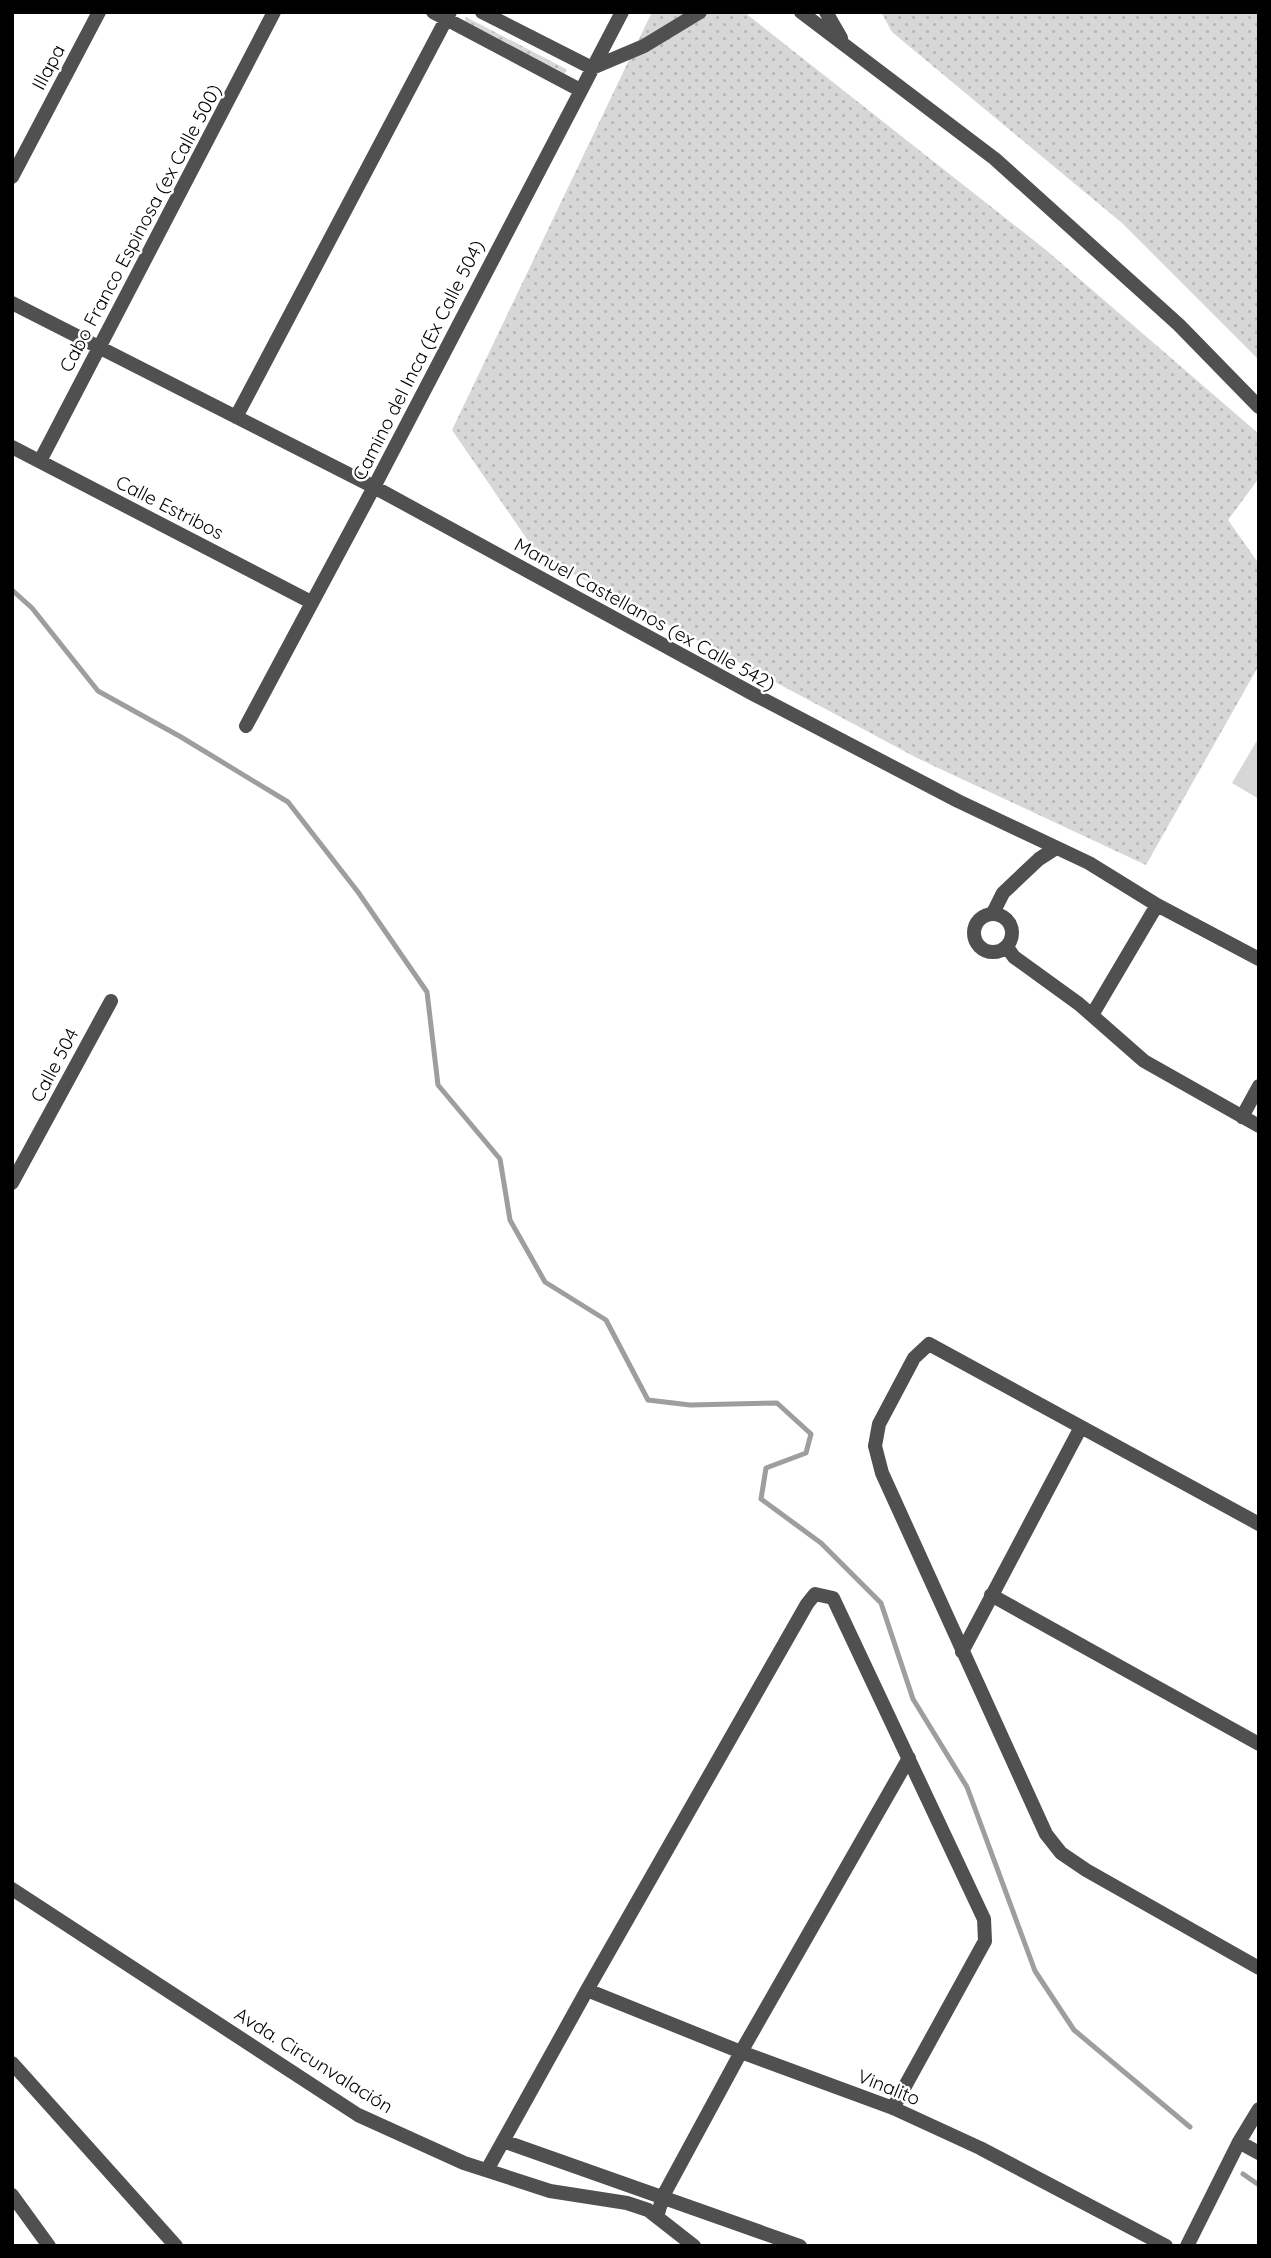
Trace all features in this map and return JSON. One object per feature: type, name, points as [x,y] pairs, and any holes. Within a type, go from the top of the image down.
[{"type":"street","name":"Illapa","points":[[12,177],[99,12]]},
{"type":"street","name":"Cabo Franco Espinosa (ex Calle 500)","points":[[40,461],[275,12]]},
{"type":"street","points":[[433,12],[448,16],[580,90]]},
{"type":"street","points":[[482,12],[592,68],[644,46],[700,12]]},
{"type":"street","name":"Camino del Inca (Ex Calle 504)","points":[[246,726],[622,12]]},
{"type":"street","points":[[801,12],[995,159],[1179,325],[1259,407]]},
{"type":"street","points":[[826,12],[845,45]]},
{"type":"street","points":[[236,417],[448,16]]},
{"type":"street","name":"Manuel Castellanos (ex Calle 542)","points":[[12,303],[374,487],[755,695],[958,801],[1089,863],[1157,905],[1259,959]]},
{"type":"street","name":"Calle Estribos","points":[[12,447],[311,602]]},
{"type":"street","points":[[993,913],[1006,918],[1013,929],[1011,942],[1007,947],[1002,951],[990,952],[983,950],[975,941],[977,922],[993,913],[1003,893],[1039,859],[1056,848]]},
{"type":"street","points":[[1092,1015],[1157,905]]},
{"type":"street","points":[[1007,947],[1014,957],[1079,1004],[1144,1061],[1259,1126]]},
{"type":"street","name":"Calle 504","points":[[12,1183],[111,1001]]},
{"type":"street","points":[[1242,1117],[1259,1086]]},
{"type":"street","points":[[1259,1524],[929,1344],[914,1358],[878,1424],[875,1446],[882,1473],[1046,1834],[1061,1853],[1259,1968]]},
{"type":"street","points":[[962,1652],[1081,1427]]},
{"type":"street","points":[[487,2170],[587,1990],[815,1594],[833,1598],[984,1919],[985,1941],[893,2108]]},
{"type":"street","points":[[991,1595],[1259,1744]]},
{"type":"street","points":[[657,2217],[663,2196],[741,2052],[909,1758]]},
{"type":"street","name":"Avda. Circunvalación","points":[[12,1889],[358,2115],[464,2163],[550,2191],[627,2203],[648,2210],[694,2246]]},
{"type":"street","name":"Vinalito","points":[[587,1990],[741,2052],[893,2108],[980,2148],[1166,2246]]},
{"type":"street","points":[[12,2063],[176,2246]]},
{"type":"street","points":[[1187,2246],[1239,2142],[1259,2109]]},
{"type":"street","points":[[503,2141],[800,2246]]},
{"type":"street","points":[[1239,2142],[1259,2153]]},
{"type":"street","points":[[12,2195],[49,2246]]},
{"type":"shaded area","points":[[652,12],[744,12],[1046,250],[1259,434],[1259,478],[1228,520],[1259,564],[1259,665],[1146,865],[919,759],[538,555],[452,430]]},
{"type":"shaded area","points":[[881,12],[1259,12],[1259,360],[1122,223],[892,32]]},
{"type":"shaded area","points":[[466,17],[567,71],[564,73],[465,21]]},
{"type":"shaded area","points":[[1259,737],[1259,799],[1232,783]]},
{"type":"waterway","points":[[12,590],[32,608],[98,691],[181,737],[288,802],[358,892],[427,992],[438,1085],[500,1159],[510,1220],[545,1282],[606,1320],[648,1400],[690,1405],[777,1403],[811,1434],[806,1453],[766,1468],[761,1499],[821,1543],[881,1603],[913,1699],[967,1787],[1035,1971],[1074,2030],[1190,2127]]},
{"type":"waterway","points":[[1243,2174],[1259,2185]]}]
